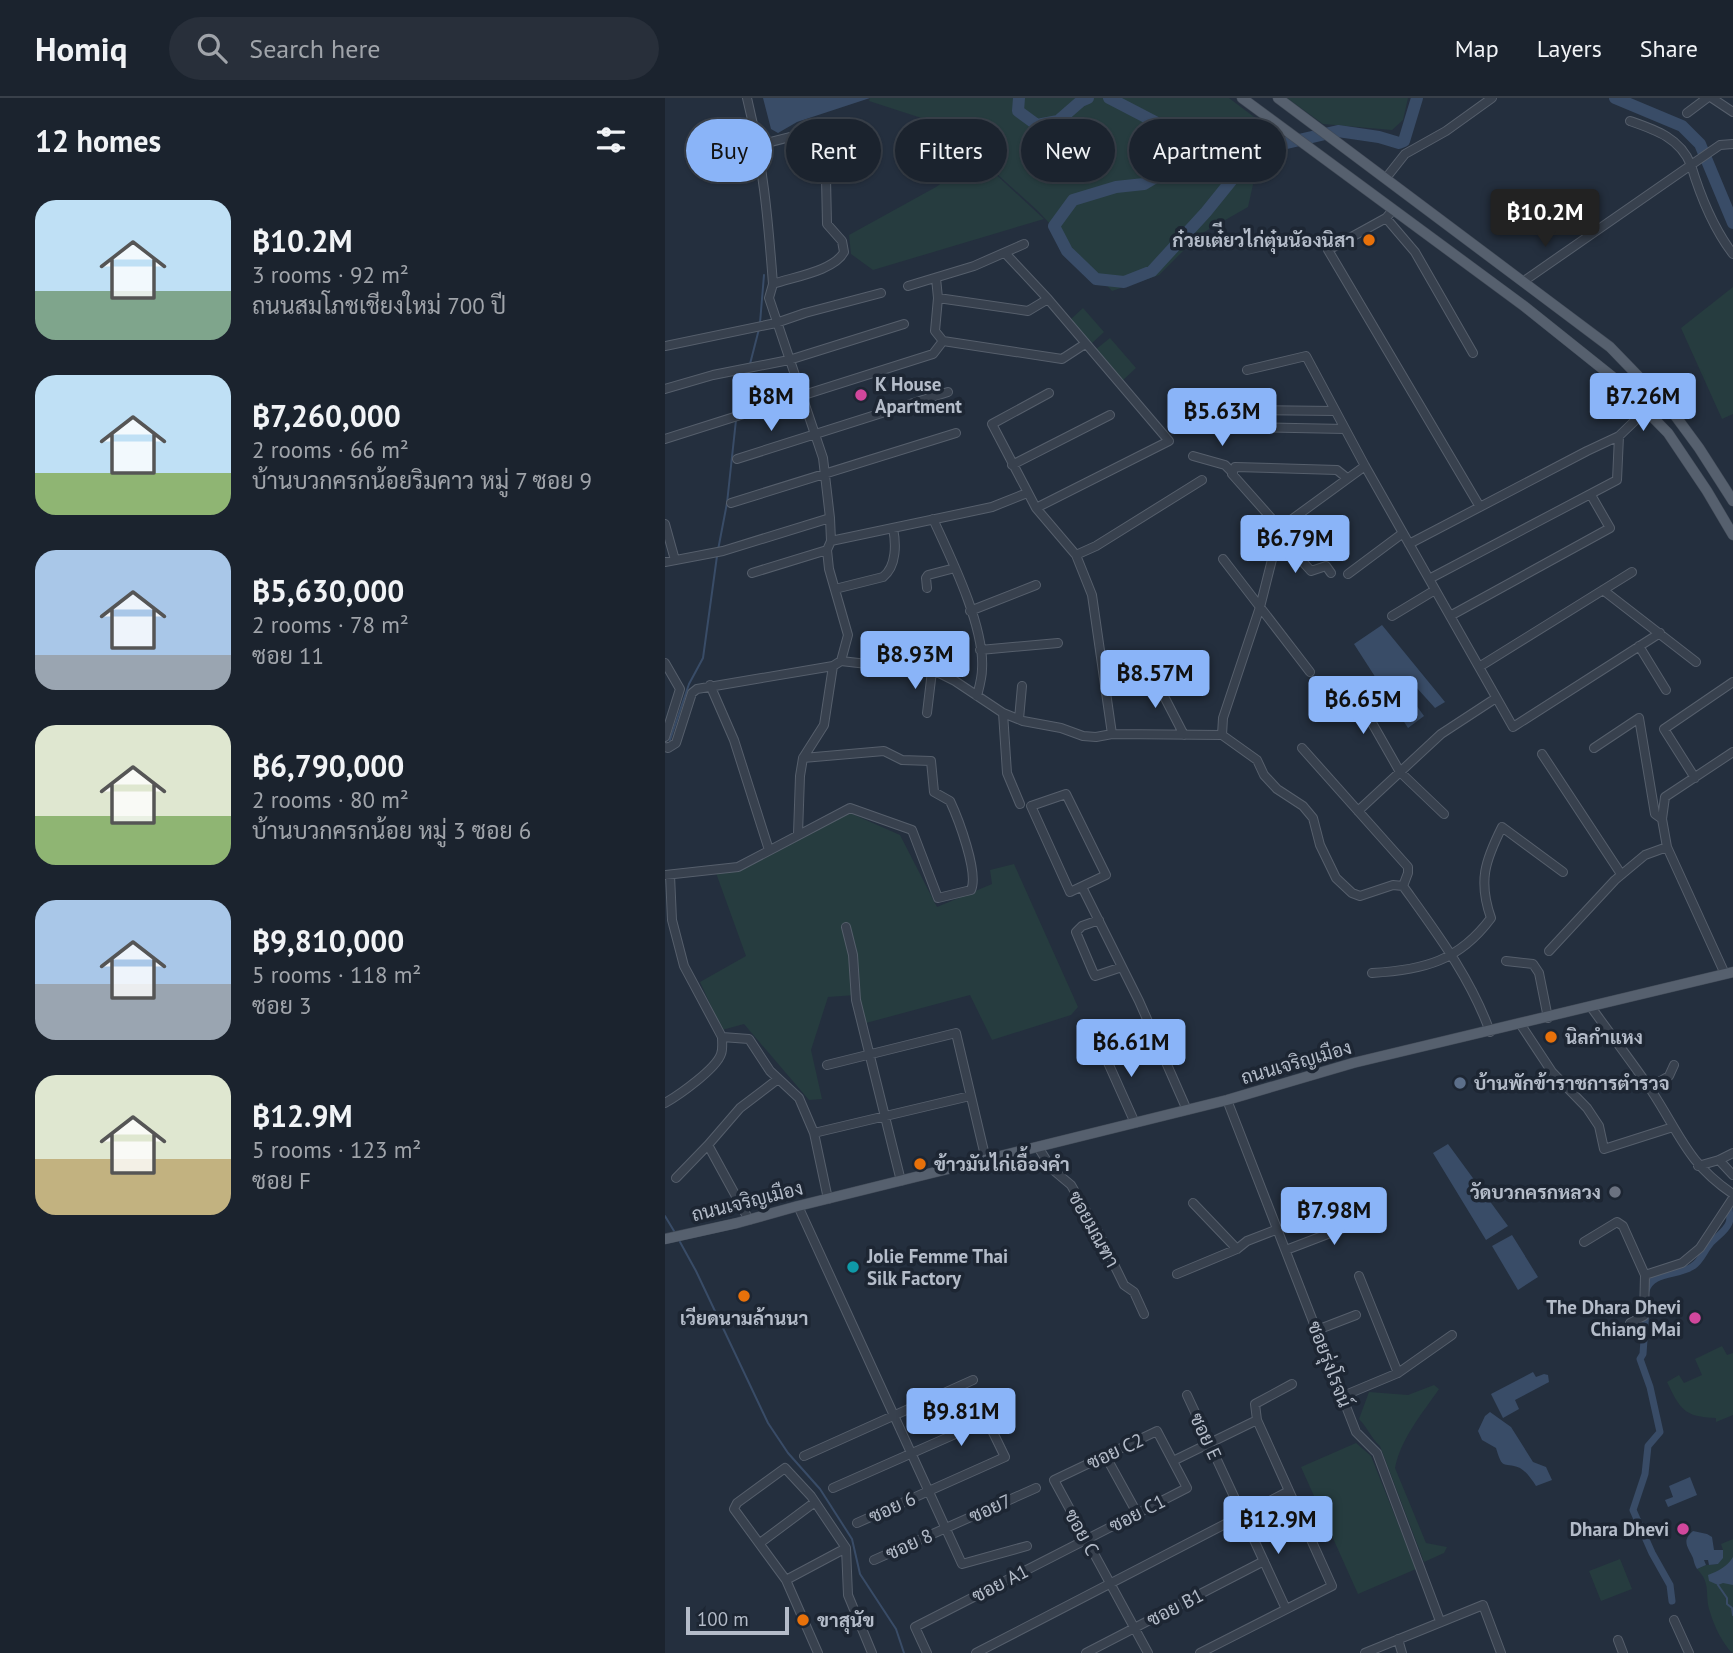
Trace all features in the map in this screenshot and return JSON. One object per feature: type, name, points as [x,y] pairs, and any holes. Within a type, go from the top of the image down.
[{"type":"main road","points":[[1243,98],[1316,152],[1389,214],[1524,306],[1614,378],[1668,433],[1733,535]]},
{"type":"main road","points":[[1278,98],[1610,347],[1671,410],[1733,501]]},
{"type":"main road","name":"ถนนเจริญเมือง","points":[[665,1239],[1227,1100],[1353,1063],[1521,1025],[1729,973]]},
{"type":"street","points":[[747,98],[752,119]]},
{"type":"street","points":[[1387,178],[1405,154],[1446,131],[1492,98]]},
{"type":"street","points":[[1687,113],[1709,98],[1733,112]]},
{"type":"street","points":[[1630,121],[1664,133],[1685,151],[1694,163],[1696,182],[1726,245],[1733,254]]},
{"type":"street","points":[[1524,281],[1720,145],[1733,144]]},
{"type":"street","points":[[762,182],[772,284],[769,298],[823,458],[830,517],[831,541],[827,550],[829,569],[848,635],[837,664],[824,725],[803,758],[798,834]]},
{"type":"street","points":[[772,284],[829,266],[840,259],[844,252],[842,241],[827,223],[825,182]]},
{"type":"street","points":[[1473,353],[1415,252],[1389,214],[1328,250],[1480,507]]},
{"type":"street","points":[[908,286],[1024,244]]},
{"type":"street","points":[[1005,253],[1048,299],[1169,442],[1036,509]]},
{"type":"street","points":[[936,278],[938,299],[935,331],[943,341],[1062,359],[1085,344]]},
{"type":"street","points":[[665,346],[776,323],[881,293]]},
{"type":"street","points":[[938,299],[1028,311],[1048,299]]},
{"type":"street","points":[[665,389],[789,360],[904,324]]},
{"type":"street","points":[[665,439],[933,354],[943,341]]},
{"type":"street","points":[[1247,370],[1306,356],[1513,727],[1660,633]]},
{"type":"street","points":[[737,459],[948,392]]},
{"type":"street","points":[[1049,393],[992,424],[1036,509],[1076,555],[1092,595],[1112,734]]},
{"type":"street","points":[[1409,544],[1619,436],[1647,409]]},
{"type":"street","points":[[1335,411],[1239,410],[1237,426],[1345,429]]},
{"type":"street","points":[[1013,466],[1110,415]]},
{"type":"street","points":[[731,503],[956,433]]},
{"type":"street","points":[[1429,579],[1617,480],[1619,436]]},
{"type":"street","points":[[1193,456],[1225,465],[1280,528]]},
{"type":"street","points":[[1222,734],[1223,718],[1260,607],[1280,528],[1365,466]]},
{"type":"street","points":[[1233,473],[1235,467],[1337,470],[1347,478]]},
{"type":"street","points":[[1076,555],[1202,480]]},
{"type":"street","points":[[831,541],[992,507],[1027,493]]},
{"type":"street","points":[[1450,616],[1609,527],[1591,495]]},
{"type":"street","points":[[665,562],[726,550],[830,517]]},
{"type":"street","points":[[933,519],[955,568],[980,650],[982,668],[977,696]]},
{"type":"street","points":[[665,524],[675,561]]},
{"type":"street","points":[[835,589],[883,577],[887,573],[896,543],[893,528]]},
{"type":"street","points":[[1348,574],[1403,533]]},
{"type":"street","points":[[1274,545],[1291,550],[1311,571],[1326,566],[1331,573]]},
{"type":"street","points":[[752,573],[827,550]]},
{"type":"street","points":[[1223,559],[1310,672]]},
{"type":"street","points":[[926,588],[928,575],[955,568]]},
{"type":"street","points":[[1479,667],[1632,572]]},
{"type":"street","points":[[970,611],[1036,585]]},
{"type":"street","points":[[1392,616],[1435,590]]},
{"type":"street","points":[[1603,590],[1696,662]]},
{"type":"street","points":[[980,650],[1058,643]]},
{"type":"street","points":[[1639,646],[1666,690]]},
{"type":"street","points":[[665,663],[680,689],[665,737]]},
{"type":"street","points":[[665,747],[669,748],[676,743],[692,693],[697,689],[837,664],[932,671],[955,681],[1003,713],[1083,736],[1222,734],[1257,760],[1264,775],[1277,789],[1303,806],[1313,818],[1320,845],[1336,878],[1352,893],[1360,896],[1393,885],[1403,886],[1452,955],[1482,1011],[1490,1032]]},
{"type":"street","points":[[927,713],[932,671]]},
{"type":"street","points":[[1152,673],[1184,735]]},
{"type":"street","points":[[1695,778],[1664,729],[1733,682]]},
{"type":"street","points":[[710,685],[734,740],[769,850]]},
{"type":"street","points":[[1019,719],[1022,686]]},
{"type":"street","points":[[1351,686],[1400,772],[1444,814]]},
{"type":"street","points":[[1358,811],[1441,734],[1496,698]]},
{"type":"street","points":[[1003,713],[1007,773],[1020,804]]},
{"type":"street","points":[[1594,748],[1639,718],[1655,814],[1662,819]]},
{"type":"street","points":[[1302,748],[1408,867],[1403,886]]},
{"type":"street","points":[[665,1103],[678,1096],[718,1060],[722,1049],[722,1037],[684,966],[672,920],[667,875],[738,867],[850,808],[912,830],[938,898],[969,892],[974,883],[968,853],[952,807],[948,799],[937,796],[934,792],[931,761],[902,760],[884,751],[803,758]]},
{"type":"street","points":[[1729,973],[1667,847],[1662,819],[1665,797],[1733,752]]},
{"type":"street","points":[[1542,754],[1621,874]]},
{"type":"street","points":[[1066,794],[1106,875],[1082,887],[1070,892],[1031,806],[1066,794]]},
{"type":"street","points":[[1372,973],[1408,971],[1452,955],[1476,938],[1491,918],[1484,897],[1484,876],[1491,849],[1502,827],[1563,872]]},
{"type":"street","points":[[1549,951],[1621,874],[1645,855],[1667,847]]},
{"type":"street","points":[[1082,887],[1122,967],[1187,1110]]},
{"type":"street","points":[[1099,920],[1082,926],[1076,932],[1093,972],[1095,976],[1100,976],[1122,967]]},
{"type":"street","points":[[846,927],[853,955],[856,1000],[901,1181]]},
{"type":"street","points":[[1506,961],[1533,964],[1539,973],[1548,1018]]},
{"type":"street","points":[[1591,1007],[1649,1088],[1697,1166],[1733,1196],[1700,1248],[1682,1263],[1645,1275]]},
{"type":"street","points":[[1521,1025],[1552,1072],[1587,1108],[1599,1126],[1604,1149],[1673,1127]]},
{"type":"street","points":[[827,1065],[956,1034],[985,1160]]},
{"type":"street","points":[[722,1037],[749,1039],[770,1071],[799,1098],[814,1133],[828,1199]]},
{"type":"street","points":[[1101,1047],[1135,1123]]},
{"type":"street","points":[[1649,1088],[1668,1076],[1674,1065]]},
{"type":"street","points":[[676,1178],[740,1108],[778,1079]]},
{"type":"street","points":[[814,1133],[970,1096]]},
{"type":"street","name":"ซอยรุ่งโรจน์","points":[[1227,1100],[1356,1432],[1377,1453],[1440,1621]]},
{"type":"street","points":[[708,1145],[749,1220]]},
{"type":"street","name":"ซอยมณฑา","points":[[1038,1147],[1052,1169],[1071,1185],[1124,1285],[1134,1292],[1144,1314]]},
{"type":"street","points":[[1697,1166],[1733,1153]]},
{"type":"street","points":[[1719,1160],[1733,1175]]},
{"type":"street","points":[[1193,1203],[1237,1249]]},
{"type":"street","points":[[798,1206],[961,1564],[1027,1546]]},
{"type":"street","points":[[1286,1250],[1372,1217]]},
{"type":"street","points":[[1584,1242],[1617,1222],[1621,1223],[1645,1275],[1644,1316],[1630,1323]]},
{"type":"street","points":[[1177,1274],[1279,1229]]},
{"type":"street","points":[[1359,1276],[1398,1373]]},
{"type":"street","points":[[1317,1329],[1356,1315]]},
{"type":"street","points":[[1343,1396],[1398,1373],[1453,1335]]},
{"type":"street","points":[[804,1456],[973,1380]]},
{"type":"street","points":[[1200,1653],[1332,1586],[1257,1420],[1255,1404],[1292,1384]]},
{"type":"street","name":"ซอย E","points":[[1187,1395],[1286,1609]]},
{"type":"street","name":"ซอย 6","points":[[857,1523],[1005,1457],[988,1420],[911,1454]]},
{"type":"street","points":[[1173,1461],[1257,1420]]},
{"type":"street","name":"ซอย C2","points":[[1054,1480],[1157,1431],[1187,1488]]},
{"type":"street","points":[[833,1488],[911,1454]]},
{"type":"street","points":[[1105,1455],[1137,1513]]},
{"type":"street","points":[[818,1653],[786,1580],[733,1509],[737,1503],[785,1468],[815,1502],[846,1548],[848,1595],[872,1653]]},
{"type":"street","name":"ซอย C","points":[[1054,1480],[1148,1653]]},
{"type":"street","name":"ซอย C1","points":[[1086,1539],[1187,1488]]},
{"type":"street","name":"ซอย7","points":[[945,1528],[1036,1489]]},
{"type":"street","points":[[976,1653],[1289,1491]]},
{"type":"street","points":[[760,1543],[815,1502]]},
{"type":"street","name":"ซอย 8","points":[[874,1560],[945,1528]]},
{"type":"street","name":"ซอย A1","points":[[927,1653],[915,1627],[1086,1539]]},
{"type":"street","points":[[786,1580],[846,1548]]},
{"type":"street","name":"ซอย B1","points":[[1086,1653],[1264,1561]]},
{"type":"street","points":[[1366,1653],[1483,1605],[1501,1653]]},
{"type":"street","points":[[1674,1620],[1689,1653]]},
{"type":"street","points":[[1398,1639],[1402,1653]]},
{"type":"street","points":[[1618,1640],[1623,1653]]},
{"type":"green space","points":[[870,98],[1229,98],[1257,119],[1129,119],[1129,182],[1254,182],[1248,207],[1199,235],[1159,275],[1112,291],[1038,211],[1006,182],[1007,119],[924,119],[869,101]]},
{"type":"green space","points":[[1287,98],[1408,98],[1403,120],[1392,130],[1323,124]]},
{"type":"green space","points":[[943,182],[1004,182],[1044,219],[873,270],[851,254],[849,235]]},
{"type":"green space","points":[[1733,287],[1733,414],[1722,419],[1681,328]]},
{"type":"green space","points":[[1083,308],[1104,332],[1091,344],[1070,320]]},
{"type":"green space","points":[[1110,338],[1136,368],[1122,381],[1095,350]]},
{"type":"green space","points":[[850,813],[900,835],[937,907],[992,884],[990,870],[1014,864],[1078,1007],[1071,1015],[992,1040],[970,995],[866,1023],[856,995],[828,997],[811,1050],[822,1099],[809,1100],[744,1024],[722,1030],[700,982],[746,956],[716,873],[748,867]]},
{"type":"green space","points":[[1722,1346],[1727,1355],[1733,1353],[1733,1415],[1716,1422],[1716,1418],[1697,1416],[1684,1410],[1667,1382],[1679,1375],[1684,1383],[1702,1375],[1695,1359]]},
{"type":"green space","points":[[1434,1385],[1439,1389],[1407,1436],[1395,1468],[1426,1543],[1447,1547],[1444,1553],[1424,1562],[1380,1446],[1359,1419],[1369,1392],[1408,1395]]},
{"type":"green space","points":[[1356,1443],[1371,1456],[1416,1569],[1358,1594],[1301,1467]]},
{"type":"green space","points":[[1733,1539],[1732,1653],[1714,1623],[1708,1606],[1705,1580],[1697,1569],[1718,1564],[1723,1550],[1721,1544]]},
{"type":"green space","points":[[1620,1559],[1632,1589],[1601,1601],[1589,1571]]},
{"type":"water","points":[[763,98],[870,98],[806,119],[786,119],[786,128],[778,133],[772,130],[772,119],[768,119]]},
{"type":"water","points":[[1382,625],[1445,702],[1435,708],[1416,687],[1408,694],[1424,716],[1408,728],[1354,644]]},
{"type":"water","points":[[1448,1144],[1508,1226],[1486,1240],[1433,1153]]},
{"type":"water","points":[[1512,1235],[1538,1277],[1518,1290],[1492,1246]]},
{"type":"water","points":[[1533,1372],[1536,1377],[1548,1375],[1549,1382],[1515,1400],[1519,1409],[1503,1418],[1491,1394]]},
{"type":"water","points":[[1490,1412],[1511,1427],[1533,1462],[1546,1467],[1552,1480],[1536,1486],[1523,1470],[1502,1463],[1496,1448],[1482,1440],[1478,1431]]},
{"type":"water","points":[[1690,1477],[1697,1495],[1668,1507],[1665,1500],[1673,1497],[1669,1486]]},
{"type":"water","points":[[1693,1531],[1712,1537],[1714,1550],[1723,1550],[1723,1558],[1718,1564],[1709,1565],[1708,1560],[1704,1560],[1706,1565],[1697,1569],[1687,1544],[1687,1538]]},
{"type":"water","points":[[1733,1557],[1733,1585],[1718,1585],[1709,1581],[1708,1575],[1725,1566]]},
{"type":"waterway","points":[[1019,98],[1018,111],[1037,125],[1058,121],[1088,98]]},
{"type":"waterway","points":[[1109,98],[1161,125],[1163,161],[1159,175],[1144,184],[1116,187],[1073,200],[1054,226],[1067,251],[1096,279],[1124,282],[1152,271],[1206,212],[1256,150],[1338,131],[1399,143],[1404,141],[1417,98]]},
{"type":"waterway","points":[[1615,98],[1682,126],[1700,144],[1733,223]]},
{"type":"waterway","points":[[760,323],[764,275]]},
{"type":"waterway","points":[[750,364],[759,329]]},
{"type":"waterway","points":[[738,412],[748,373]]},
{"type":"waterway","points":[[718,550],[727,503],[736,420]]},
{"type":"waterway","points":[[670,740],[689,684],[703,658],[717,556]]},
{"type":"waterway","points":[[1646,1291],[1653,1280],[1696,1264],[1710,1244],[1728,1226],[1729,1207]]},
{"type":"waterway","points":[[665,1216],[674,1231]]},
{"type":"waterway","points":[[680,1242],[768,1423],[788,1453],[820,1489],[852,1539],[860,1574],[896,1629],[904,1653]]},
{"type":"waterway","points":[[1646,1310],[1643,1354],[1640,1359],[1650,1387],[1660,1432],[1648,1446],[1645,1474],[1633,1510],[1670,1585],[1672,1601]]},
{"type":"waterway","points":[[1718,1585],[1727,1598],[1733,1615]]},
{"type":"place","name":"ก๋วยเต๋ียวไก่ตุ๋นนัองนิสา","points":[[1369,240]]},
{"type":"place","name":"K House Apartment","points":[[861,395]]},
{"type":"place","name":"นิลกําแหง","points":[[1551,1037]]},
{"type":"place","name":"บ้านพักข้าราชการตำรวจ","points":[[1460,1083]]},
{"type":"place","name":"ข้าวมันไก่เอื้องคํา","points":[[920,1164]]},
{"type":"place","name":"วัดบวกครกหลวง","points":[[1615,1192]]},
{"type":"place","name":"Jolie Femme Thai Silk Factory","points":[[853,1267]]},
{"type":"place","name":"เวียดนามล้านนา","points":[[744,1296]]},
{"type":"place","name":"The Dhara Dhevi Chiang Mai","points":[[1695,1318]]},
{"type":"place","name":"Dhara Dhevi","points":[[1683,1529]]},
{"type":"place","name":"ขาสุนัข","points":[[803,1620]]}]
